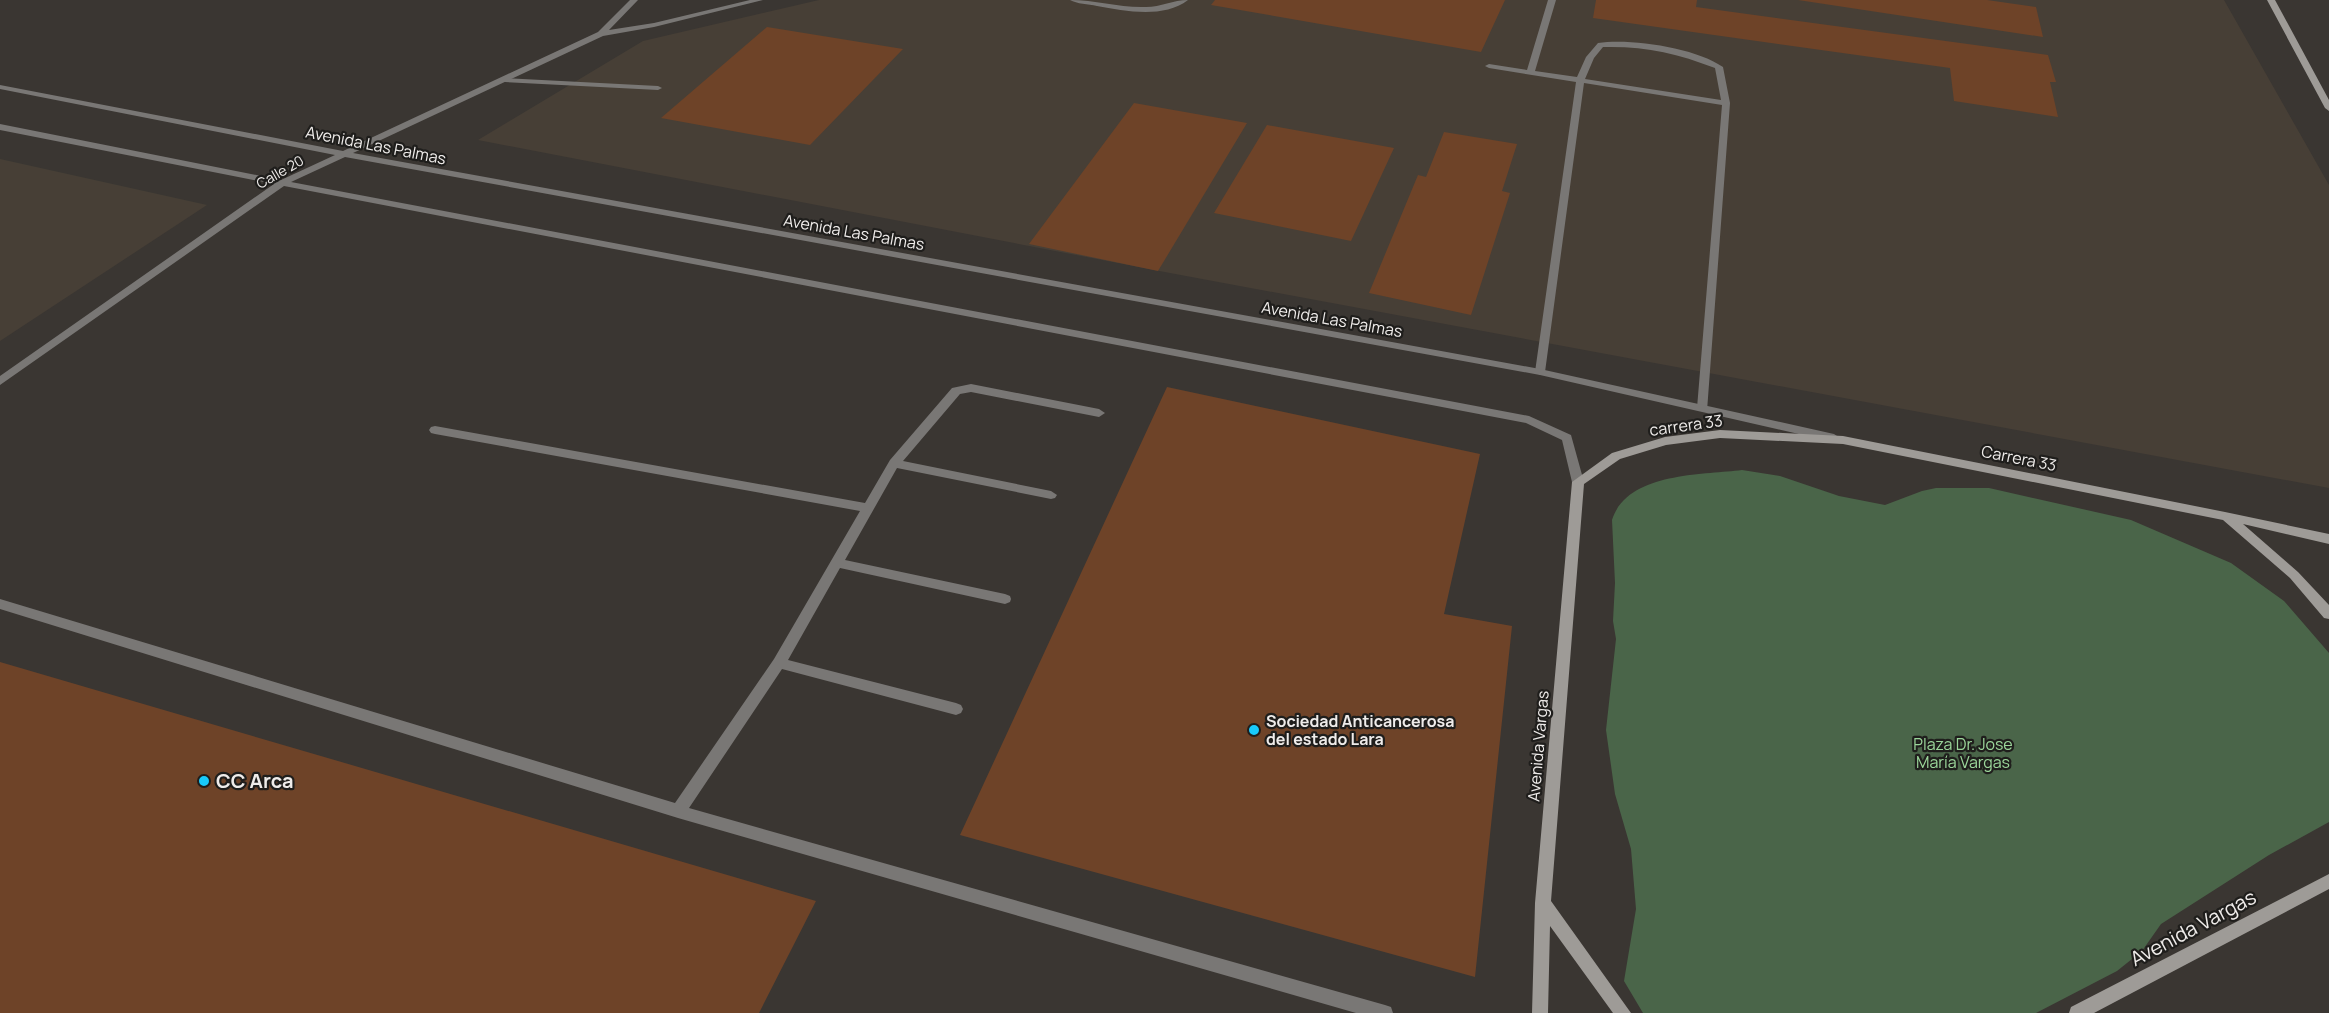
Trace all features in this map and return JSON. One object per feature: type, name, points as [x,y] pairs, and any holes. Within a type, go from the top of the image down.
[{"type":"main road","points":[[2271,0],[2329,108]]},
{"type":"main road","name":"carrera 33","points":[[1578,482],[1616,456],[1665,441],[1720,434],[1843,440]]},
{"type":"main road","name":"Carrera 33","points":[[1843,440],[2329,539]]},
{"type":"main road","name":"Avenida Vargas","points":[[1540,1013],[1543,903],[1578,482]]},
{"type":"main road","points":[[2225,516],[2294,576],[2329,614]]},
{"type":"main road","name":"Avenida Vargas","points":[[2077,1013],[2329,881]]},
{"type":"main road","points":[[1543,903],[1623,1013]]},
{"type":"street","points":[[601,34],[634,0]]},
{"type":"street","points":[[601,34],[654,26],[759,0]]},
{"type":"street","points":[[1074,0],[1133,9],[1159,8],[1184,0]]},
{"type":"street","points":[[1530,73],[1552,0]]},
{"type":"street","name":"Calle 20","points":[[0,381],[282,183],[601,34]]},
{"type":"street","points":[[1540,372],[1580,81],[1590,57],[1601,45],[1643,44],[1682,52],[1719,67],[1726,103],[1703,408]]},
{"type":"street","points":[[1489,66],[1726,103]]},
{"type":"street","points":[[505,80],[658,88]]},
{"type":"street","name":"Avenida Las Palmas","points":[[0,87],[344,154],[1540,372],[1703,408]]},
{"type":"street","points":[[0,127],[282,183],[1529,420],[1567,438],[1578,482]]},
{"type":"street","points":[[678,811],[779,663],[866,508],[894,463],[956,391],[963,388],[1099,412]]},
{"type":"street","name":"Carrera 33","points":[[1703,408],[1843,440]]},
{"type":"street","points":[[435,430],[866,508]]},
{"type":"street","points":[[894,463],[1051,495]]},
{"type":"street","points":[[837,563],[1005,599]]},
{"type":"street","points":[[0,604],[678,811],[1384,1013]]},
{"type":"street","points":[[779,663],[956,709]]},
{"type":"shaded area","points":[[819,0],[2224,0],[2329,185],[2329,488],[1170,273],[478,140],[643,41]]},
{"type":"shaded area","points":[[0,159],[207,205],[0,341]]},
{"type":"green space","name":"Plaza Dr. Jose María Vargas","points":[[1742,470],[1780,476],[1839,496],[1885,505],[1936,488],[1989,488],[2131,520],[2231,563],[2284,601],[2329,653],[2329,822],[2269,855],[2161,924],[2142,951],[2117,971],[2036,1013],[1643,1013],[1624,981],[1636,909],[1631,849],[1615,794],[1606,730],[1616,639],[1613,621],[1615,583],[1612,520],[1620,504],[1649,484],[1688,475]]},
{"type":"building","points":[[1215,0],[1505,0],[1481,52],[1211,5]]},
{"type":"building","points":[[1596,0],[1697,0],[1696,7],[2048,55],[2056,82],[2050,82],[2058,117],[1954,101],[1950,68],[1593,18]]},
{"type":"building","points":[[1798,0],[1987,0],[2036,7],[2043,37]]},
{"type":"building","points":[[767,27],[903,49],[810,145],[661,118]]},
{"type":"building","points":[[1134,103],[1247,123],[1158,271],[1029,244]]},
{"type":"building","points":[[1267,125],[1394,148],[1351,241],[1214,213]]},
{"type":"building","points":[[1444,132],[1517,144],[1502,191],[1510,193],[1471,315],[1369,293],[1418,175],[1426,177]]},
{"type":"building","name":"Sociedad Anticancerosa del estado Lara","points":[[1167,387],[1480,454],[1444,614],[1512,626],[1475,977],[960,835]]},
{"type":"building","name":"CC Arca","points":[[0,662],[816,901],[759,1013],[0,1013]]},
{"type":"place","name":"Sociedad Anticancerosa del estado Lara","points":[[1254,730]]},
{"type":"place","name":"CC Arca","points":[[204,781]]}]
